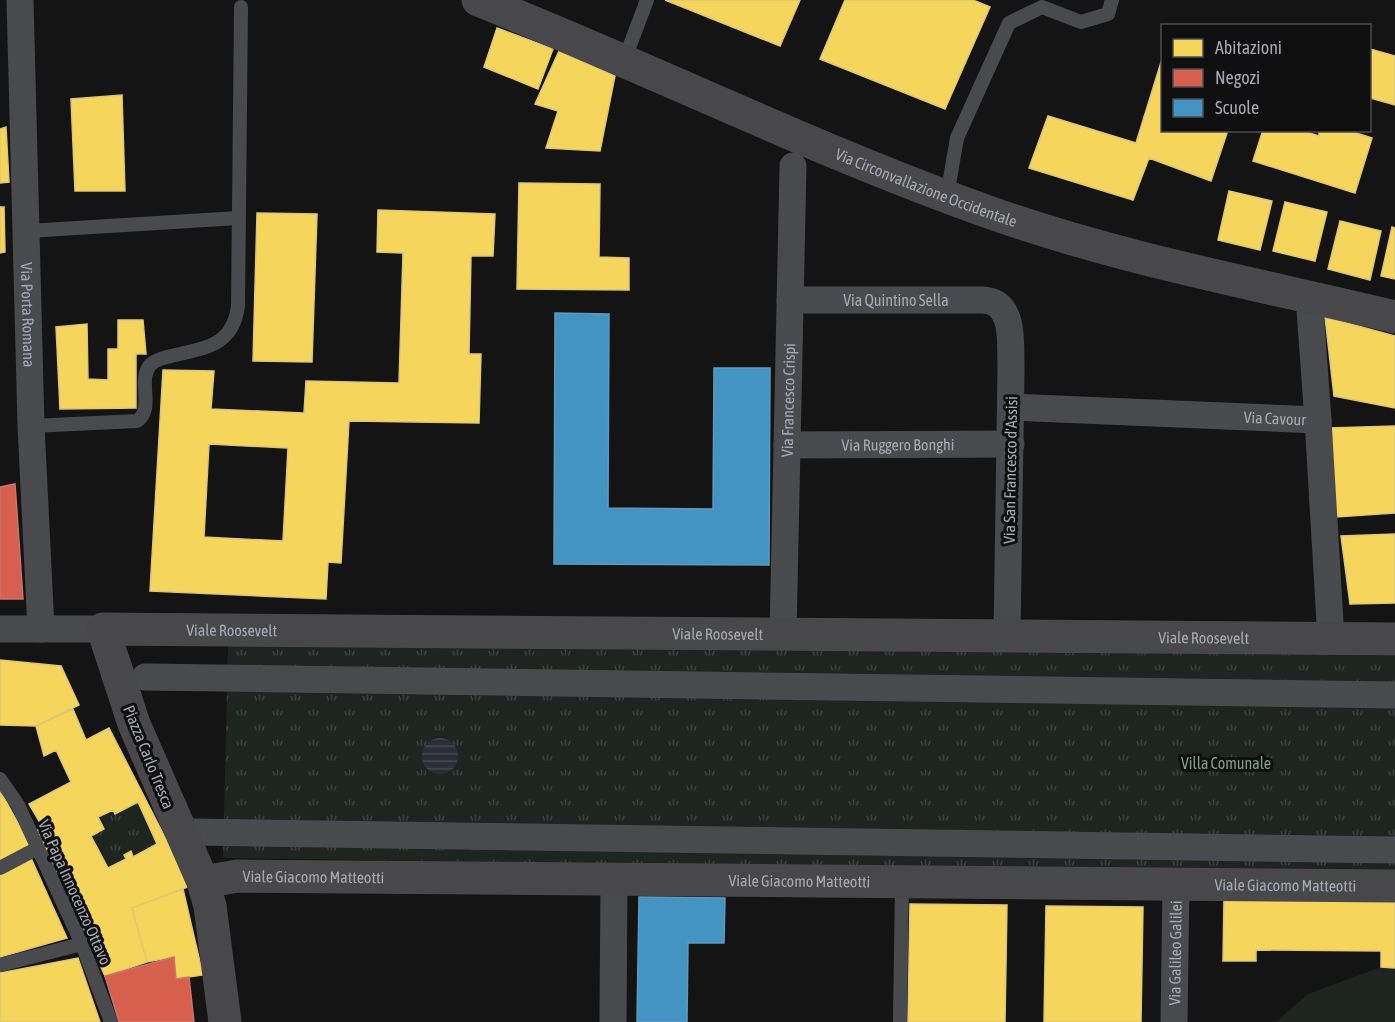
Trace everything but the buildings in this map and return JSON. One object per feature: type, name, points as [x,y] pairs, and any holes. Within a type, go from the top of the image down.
[{"type":"street","name":"Via Porta Romana","points":[[20,0],[32,426],[41,629]]},
{"type":"street","name":"Via Circonvallazione Occidentale","points":[[478,0],[804,139],[947,196],[1051,233],[1395,317]]},
{"type":"street","name":"Via Francesco Crispi","points":[[783,634],[793,166]]},
{"type":"street","points":[[1309,296],[1318,420]]},
{"type":"street","name":"Via Quintino Sella","points":[[790,300],[983,300],[1001,306]]},
{"type":"street","name":"Via San Francesco d'Assisi","points":[[1001,306],[1006,315],[1010,336],[1011,444],[1006,636]]},
{"type":"street","name":"Via Cavour","points":[[1011,407],[1318,420],[1331,639]]},
{"type":"street","name":"Via Ruggero Bonghi","points":[[787,445],[1011,444]]},
{"type":"street","name":"Viale Roosevelt","points":[[0,629],[1395,639]]},
{"type":"street","name":"Piazza Carlo Tresca","points":[[103,629],[134,724],[203,882],[210,906],[225,1022]]},
{"type":"street","points":[[145,678],[1395,695]]},
{"type":"street","points":[[194,832],[1395,850]]},
{"type":"street","name":"Viale Giacomo Matteotti","points":[[203,882],[238,876],[1395,886]]},
{"type":"street","points":[[613,1022],[614,879]]},
{"type":"street","name":"Via Galileo Galilei","points":[[1174,1022],[1176,884]]},
{"type":"lane","points":[[624,61],[647,0]]},
{"type":"lane","points":[[947,196],[957,138],[1009,23],[1042,7],[1081,22],[1108,14],[1112,0]]},
{"type":"lane","points":[[32,426],[137,421],[144,414],[145,379],[150,366],[163,358],[209,347],[226,336],[233,327],[238,306],[241,7]]},
{"type":"lane","points":[[28,231],[238,218]]},
{"type":"lane","name":"Via Papa Innocenzo Ottavo","points":[[0,779],[18,805],[82,944],[111,1022]]},
{"type":"lane","points":[[0,868],[38,848]]},
{"type":"lane","points":[[900,1022],[902,882]]},
{"type":"lane","points":[[0,965],[82,944]]},
{"type":"green space","name":"Villa Comunale","points":[[228,642],[1395,656],[1395,874],[223,858]]},
{"type":"green space","points":[[138,802],[157,844],[133,857],[131,852],[126,859],[108,868],[91,836],[104,829],[98,817],[113,810],[115,814]]},
{"type":"green space","points":[[1381,967],[1395,968],[1395,1022],[1276,1022],[1308,994]]},
{"type":"shaded area","points":[[440,738],[453,743],[458,756],[453,769],[440,774],[427,769],[422,756],[427,743]]}]
